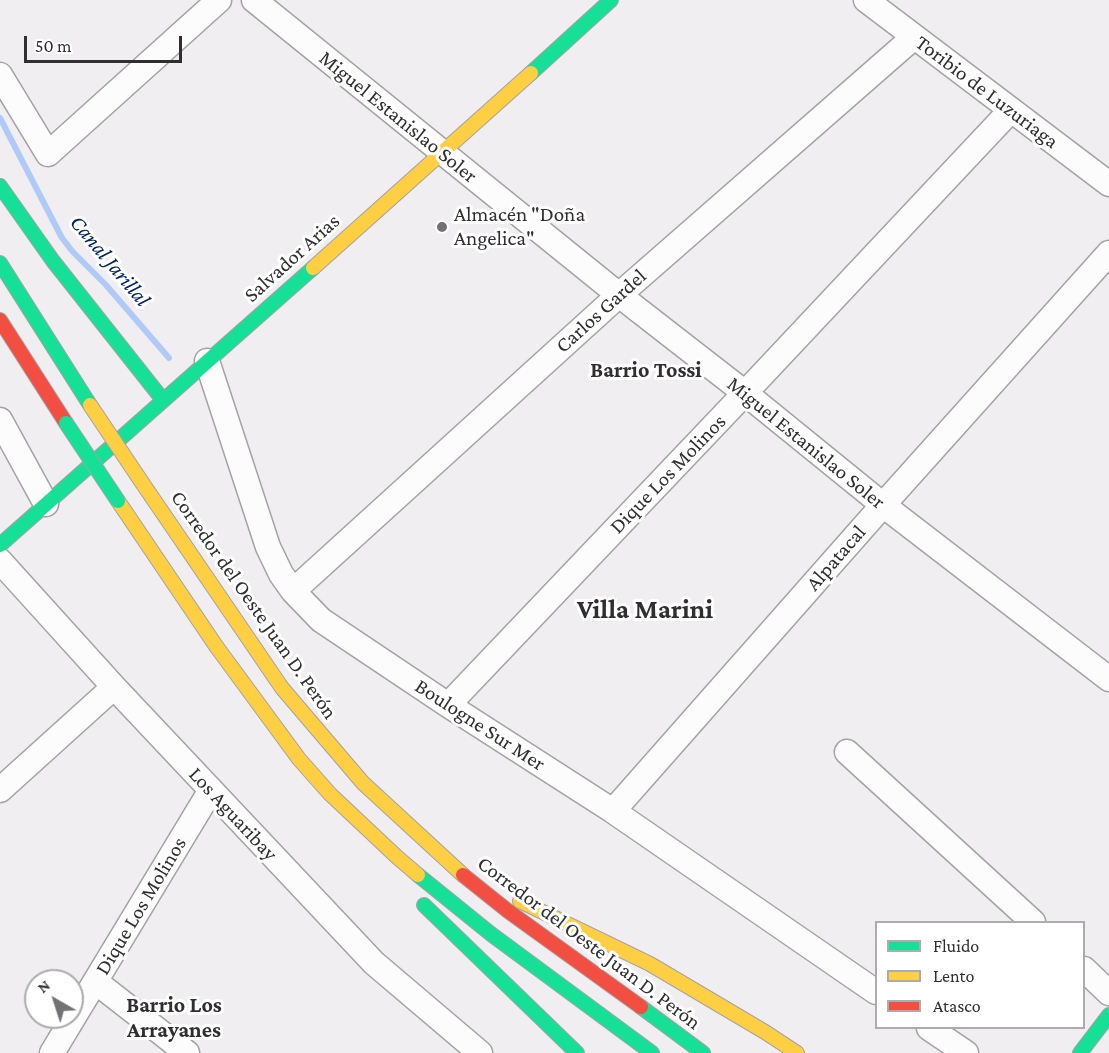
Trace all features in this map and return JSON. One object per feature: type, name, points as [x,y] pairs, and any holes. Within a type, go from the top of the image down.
[{"type":"main road","name":"Salvador Arias","points":[[0,545],[611,0]]},
{"type":"main road","points":[[0,186],[53,261],[163,400]]},
{"type":"main road","name":"Corredor del Oeste Juan D. Perón","points":[[0,263],[90,405],[276,679],[306,718],[363,783],[454,868],[508,911],[703,1053]]},
{"type":"main road","points":[[0,320],[66,423],[216,646],[299,759],[330,794],[397,857],[441,894],[491,934],[652,1053]]},
{"type":"main road","points":[[330,794],[357,836],[373,853]]},
{"type":"main road","points":[[454,868],[650,964],[797,1053]]},
{"type":"main road","points":[[415,896],[577,1053]]},
{"type":"main road","points":[[1080,1053],[1109,1014]]},
{"type":"street","points":[[0,75],[48,154],[219,0]]},
{"type":"street","name":"Miguel Estanislao Soler","points":[[254,0],[883,505],[1109,679]]},
{"type":"street","name":"Toribio de Luzuriaga","points":[[866,0],[1109,184]]},
{"type":"street","name":"Carlos Gardel","points":[[293,591],[619,295],[914,37]]},
{"type":"street","name":"Dique Los Molinos","points":[[448,705],[1011,110]]},
{"type":"street","name":"Alpatacal","points":[[613,811],[1109,253]]},
{"type":"street","name":"Boulogne Sur Mer","points":[[207,361],[268,547],[281,574],[293,591],[321,620],[613,811],[875,991]]},
{"type":"street","points":[[0,420],[46,504]]},
{"type":"street","name":"Los Aguaribay","points":[[0,561],[114,687],[374,963],[475,1051]]},
{"type":"street","points":[[0,790],[114,687]]},
{"type":"street","points":[[847,752],[1032,921]]},
{"type":"street","name":"Dique Los Molinos","points":[[52,1053],[211,790]]},
{"type":"street","points":[[1085,971],[1109,993]]},
{"type":"street","points":[[96,982],[187,1053]]},
{"type":"street","points":[[930,1029],[966,1053]]},
{"type":"waterway","name":"Canal Jarillal","points":[[0,118],[62,238],[169,358]]},
{"type":"traffic: fast","points":[[531,73],[611,0]]},
{"type":"traffic: fast","points":[[0,186],[53,261],[163,400]]},
{"type":"traffic: fast","points":[[0,263],[90,405]]},
{"type":"traffic: fast","points":[[0,545],[313,268]]},
{"type":"traffic: fast","points":[[66,423],[118,501]]},
{"type":"traffic: fast","points":[[418,875],[491,934],[652,1053]]},
{"type":"traffic: fast","points":[[424,905],[577,1053]]},
{"type":"traffic: fast","points":[[641,1007],[703,1053]]},
{"type":"traffic: fast","points":[[1080,1053],[1109,1015]]},
{"type":"traffic: slow","points":[[313,268],[531,73]]},
{"type":"traffic: slow","points":[[90,405],[143,484]]},
{"type":"traffic: slow","points":[[143,484],[282,688],[363,783],[463,875]]},
{"type":"traffic: slow","points":[[118,501],[216,646],[299,759],[330,794],[418,875]]},
{"type":"traffic: slow","points":[[520,901],[650,964],[797,1053]]},
{"type":"traffic: jam","points":[[0,320],[66,423]]},
{"type":"traffic: jam","points":[[463,875],[508,911],[641,1007]]},
{"type":"place","name":"Almacén \"Doña Angelica\"","points":[[442,227]]},
{"type":"district","name":"Barrio Tossi","points":[[646,370]]},
{"type":"district","name":"Villa Marini","points":[[645,610]]},
{"type":"district","name":"Barrio Los Arrayanes","points":[[174,1018]]}]
